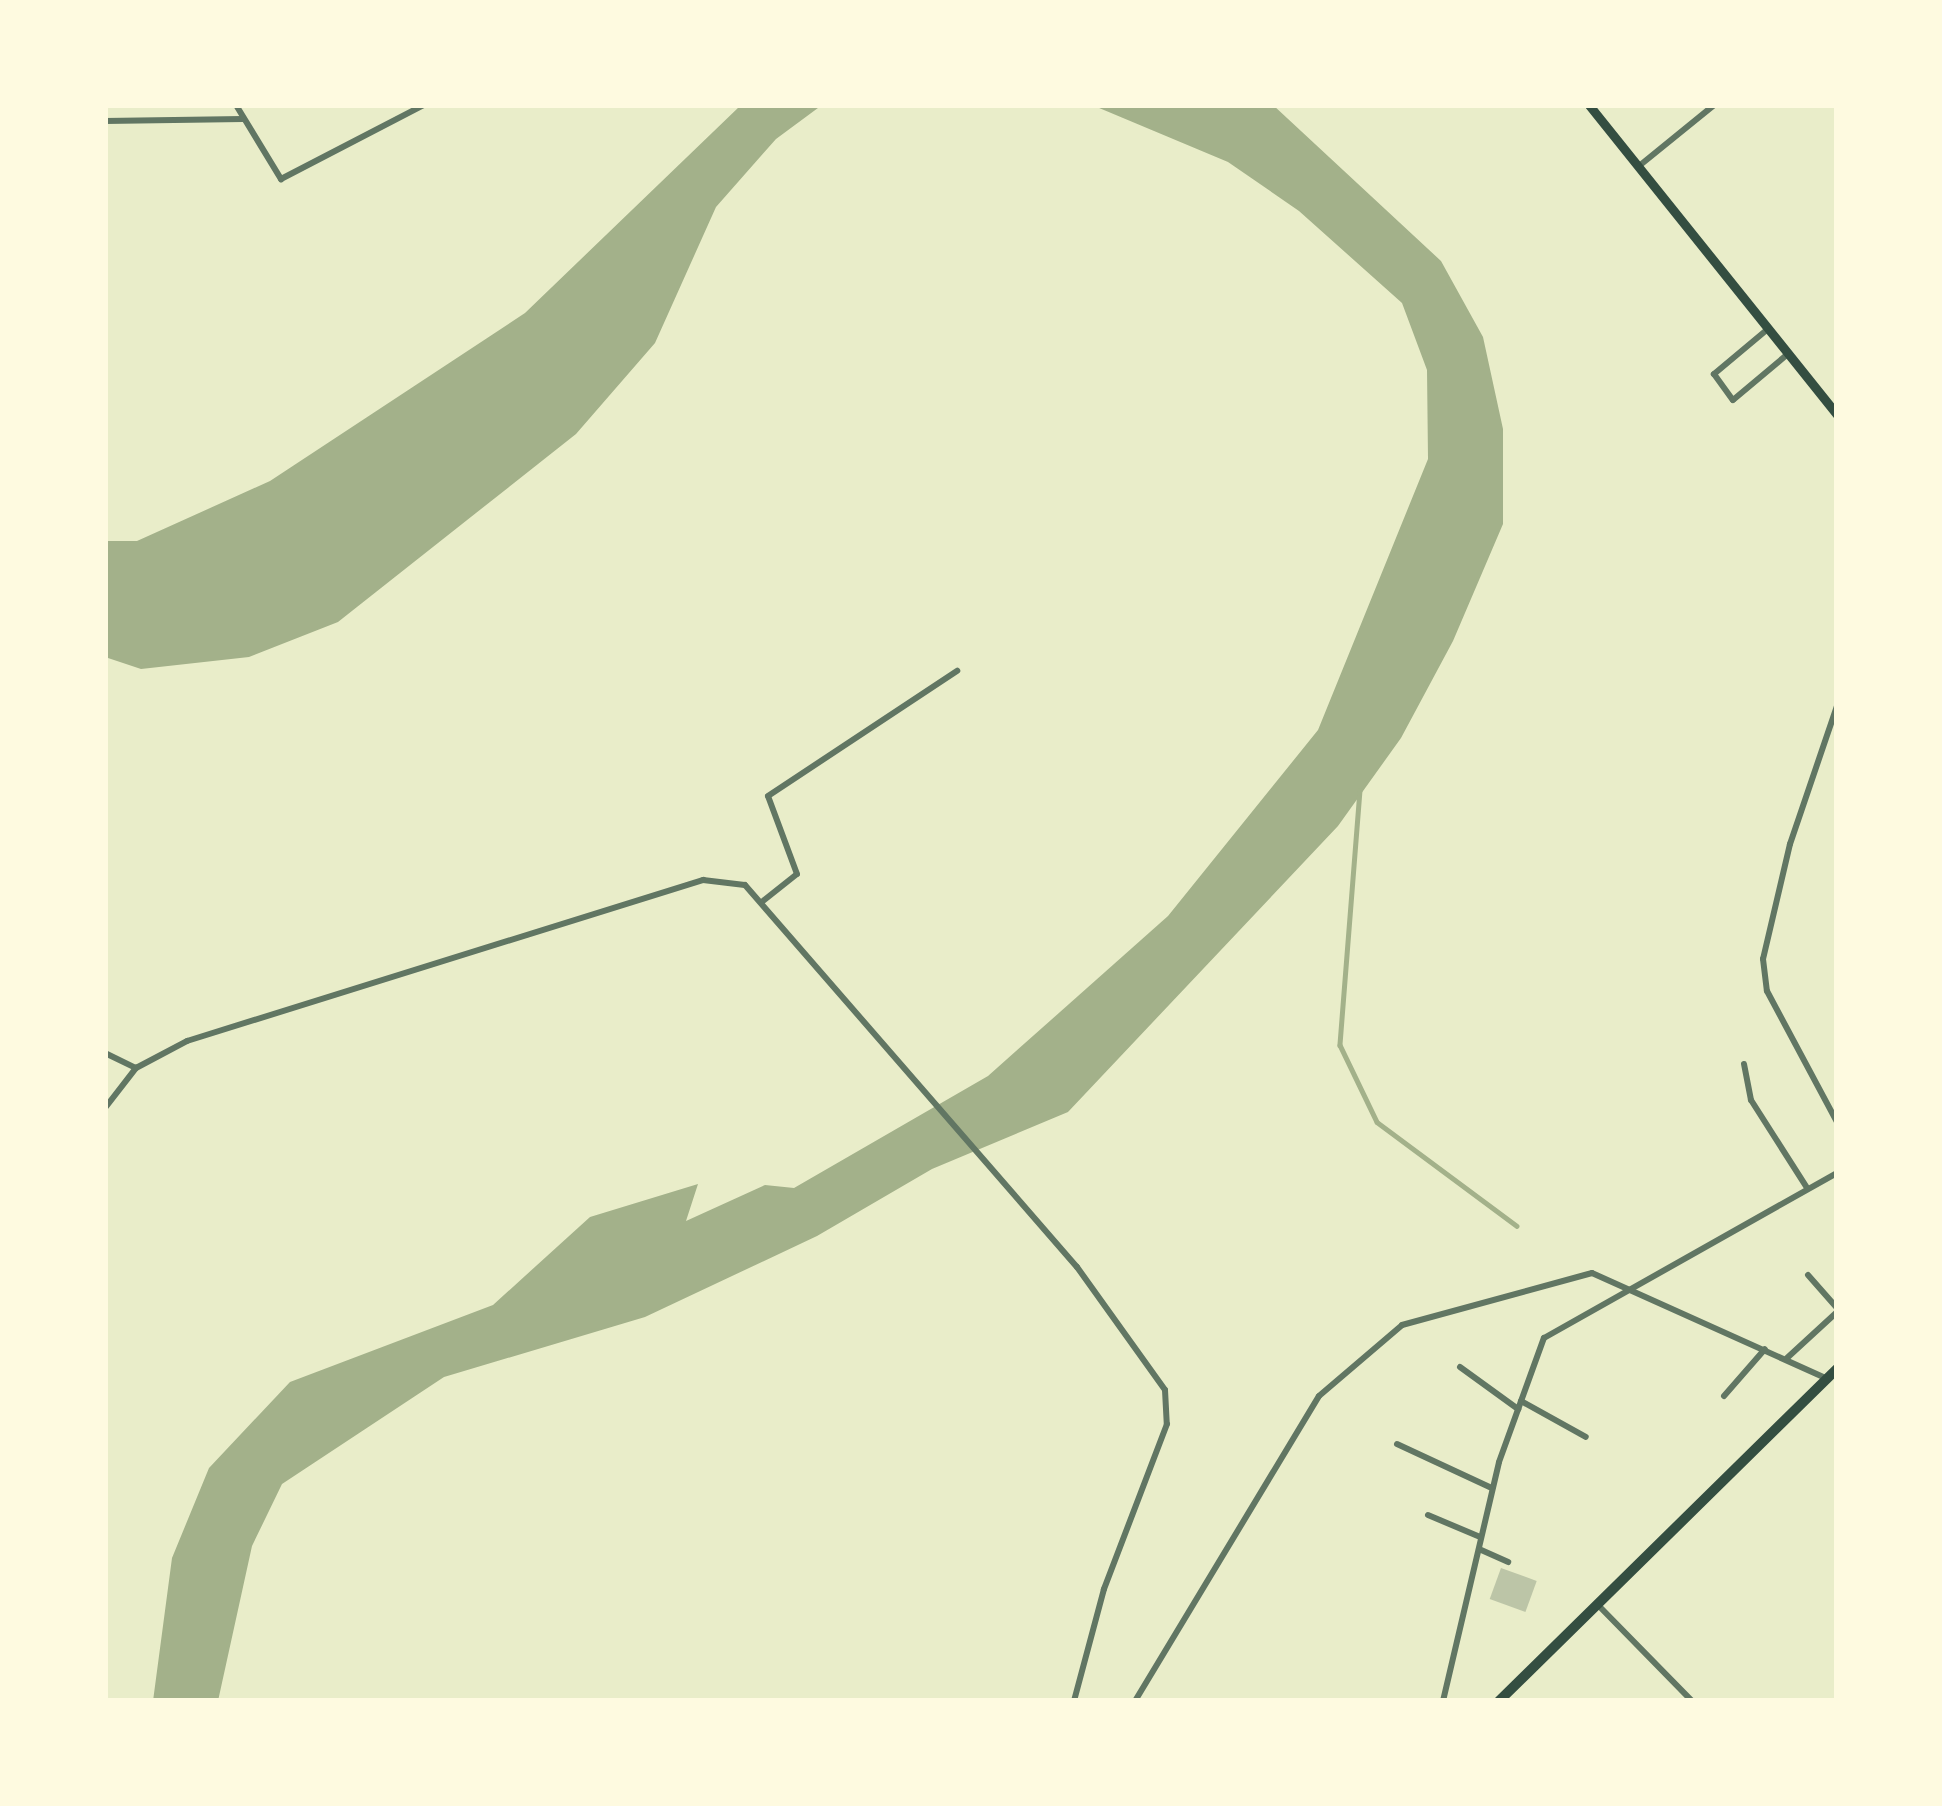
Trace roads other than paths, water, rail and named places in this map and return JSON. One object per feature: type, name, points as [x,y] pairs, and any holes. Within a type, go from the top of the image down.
[{"type":"highway","points":[[1499,1701],[1834,1374]]},
{"type":"main road","points":[[1589,105],[1837,415]]},
{"type":"street","points":[[236,105],[281,179],[424,105]]},
{"type":"street","points":[[1639,166],[1714,105]]},
{"type":"street","points":[[105,121],[243,119]]},
{"type":"street","points":[[1769,328],[1714,374],[1733,400],[1789,353]]},
{"type":"street","points":[[764,901],[797,874],[768,796],[957,671]]},
{"type":"street","points":[[1837,706],[1790,844],[1763,959],[1767,991],[1837,1123]]},
{"type":"street","points":[[105,1108],[136,1068],[187,1041],[703,880],[732,878],[764,901],[1077,1268],[1155,1367],[1167,1424],[1104,1588],[1074,1701]]},
{"type":"street","points":[[105,1053],[136,1068]]},
{"type":"street","points":[[1744,1064],[1750,1100],[1807,1188]]},
{"type":"street","points":[[1443,1701],[1492,1488],[1544,1338],[1641,1290],[1837,1173]]},
{"type":"street","points":[[1135,1701],[1319,1396],[1379,1340],[1441,1311],[1592,1273],[1641,1290],[1786,1359],[1834,1374]]},
{"type":"street","points":[[1786,1359],[1837,1310],[1808,1275]]},
{"type":"street","points":[[1724,1396],[1765,1349]]},
{"type":"street","points":[[1460,1367],[1520,1405],[1586,1437]]},
{"type":"street","points":[[1397,1444],[1492,1488]]},
{"type":"street","points":[[1428,1515],[1480,1537]]},
{"type":"street","points":[[1477,1548],[1508,1562]]},
{"type":"street","points":[[1597,1604],[1692,1701]]},
{"type":"waterway","points":[[1360,790],[1340,1045],[1377,1122],[1517,1226]]}]
